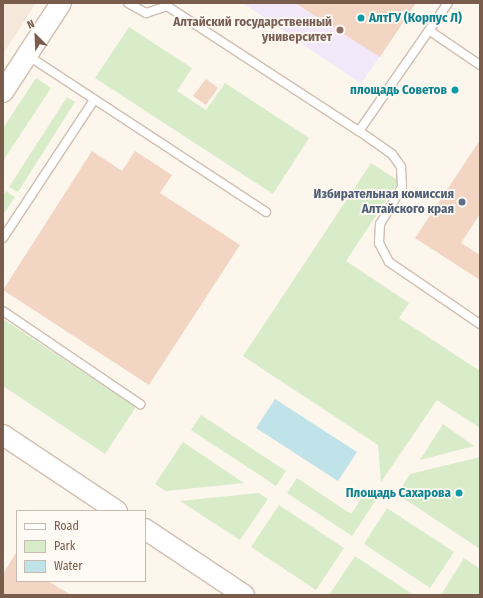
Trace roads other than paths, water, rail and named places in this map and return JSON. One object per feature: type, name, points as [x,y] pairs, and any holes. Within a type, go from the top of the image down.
[{"type":"street","points":[[3,92],[61,3]]},
{"type":"street","points":[[3,435],[116,510]]},
{"type":"street","points":[[146,530],[244,595]]},
{"type":"lane","points":[[128,3],[146,13],[167,6],[392,154],[401,167],[402,187],[380,224],[379,243],[389,262],[480,324]]},
{"type":"lane","points":[[359,131],[430,31],[448,3]]},
{"type":"lane","points":[[430,31],[480,65]]},
{"type":"lane","points":[[27,55],[266,212]]},
{"type":"lane","points":[[3,238],[94,100]]},
{"type":"lane","points":[[3,311],[140,404]]},
{"type":"water","points":[[275,399],[357,452],[338,481],[256,428]]},
{"type":"place","name":"АлтГУ (Корпус Л)","points":[[361,18]]},
{"type":"place","name":"Алтайский государственный университет","points":[[340,30]]},
{"type":"place","name":"площадь Советов","points":[[455,90]]},
{"type":"place","name":"Избирательная комиссия Алтайского края","points":[[462,202]]},
{"type":"place","name":"Площадь Сахарова","points":[[459,493]]}]
